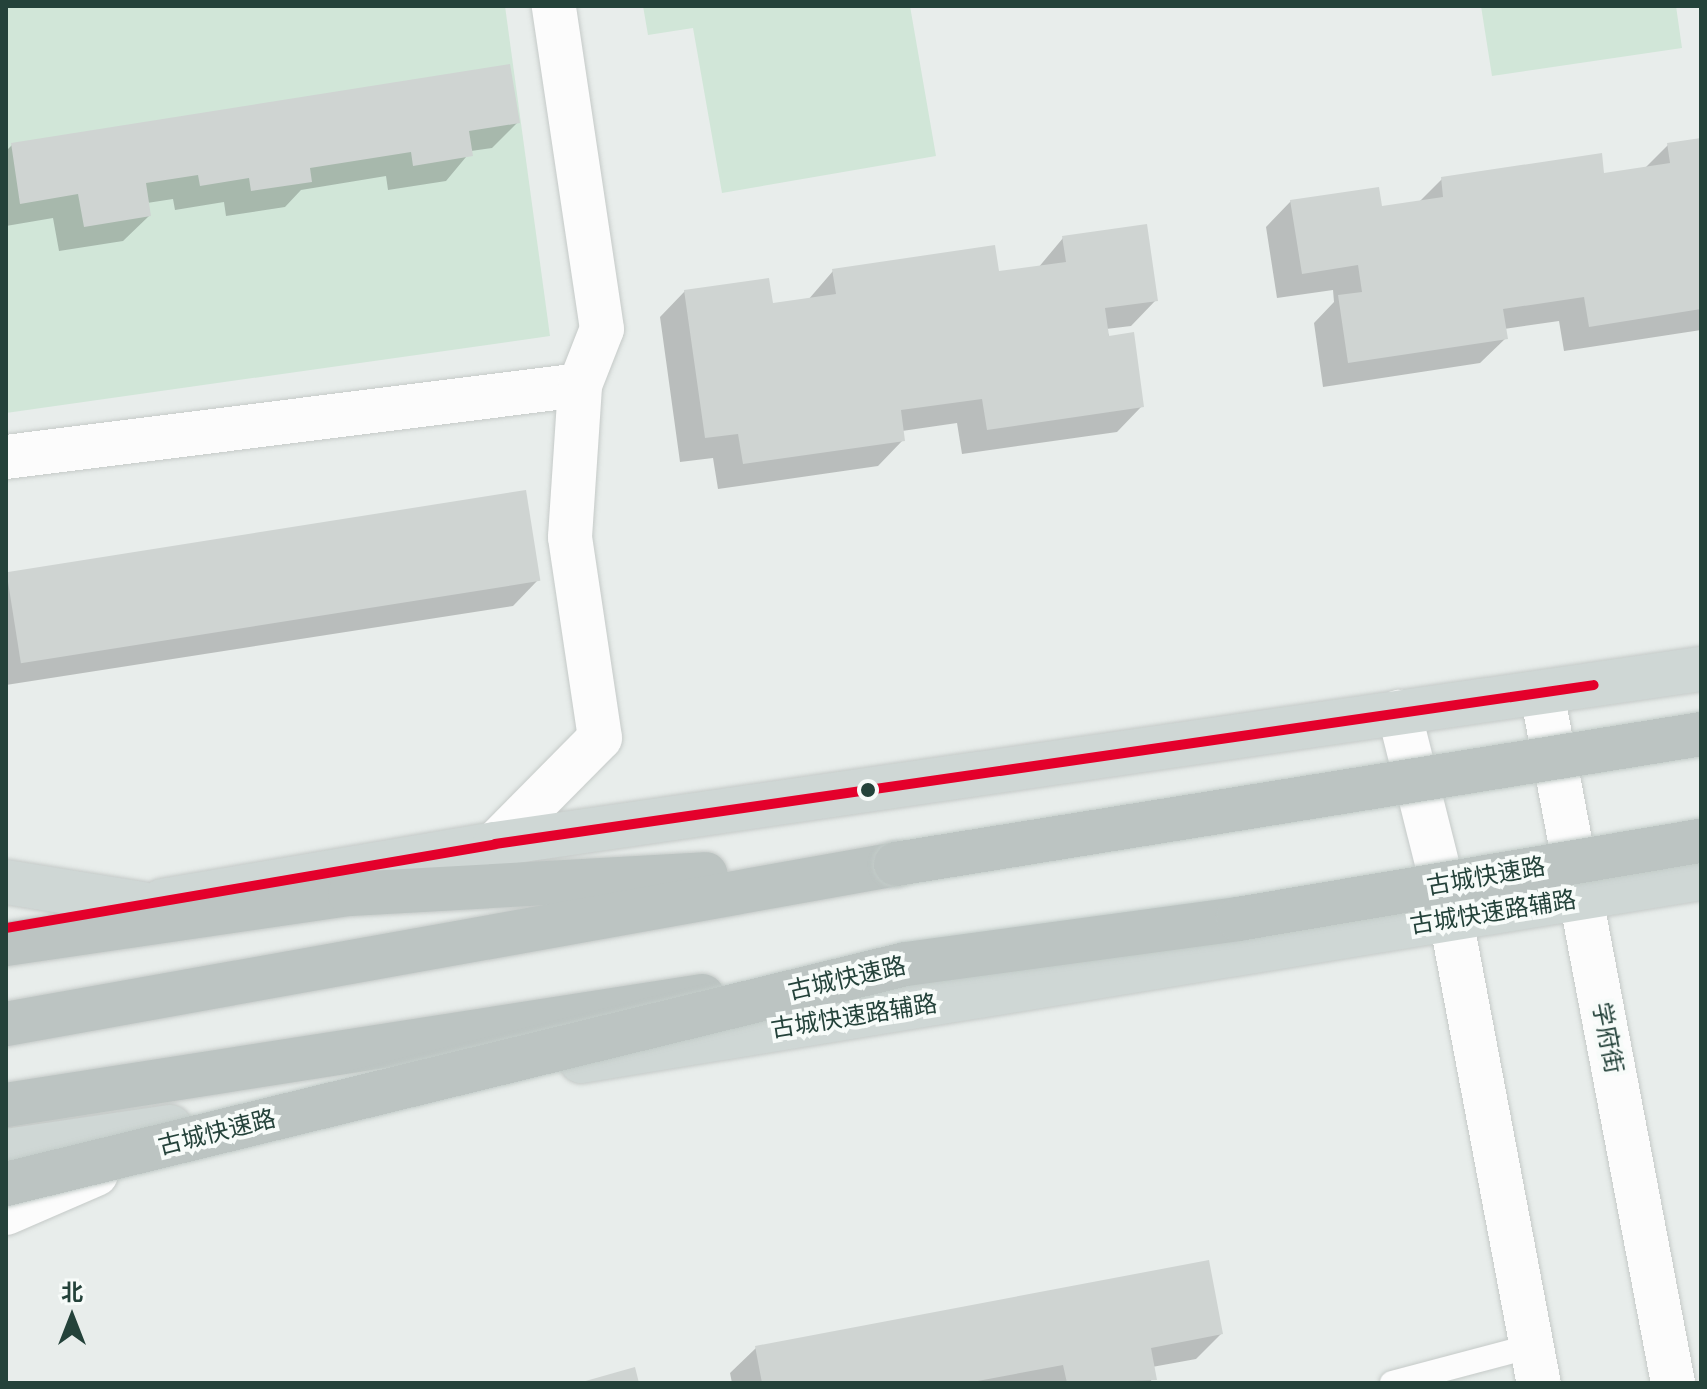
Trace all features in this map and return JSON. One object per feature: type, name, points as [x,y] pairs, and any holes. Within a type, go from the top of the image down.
[{"type":"highway","points":[[6,1024],[896,864],[1701,734]]},
{"type":"highway","name":"古城快速路","points":[[6,1184],[906,964],[1238,919],[1701,841]]},
{"type":"highway","points":[[6,944],[350,894],[896,864]]},
{"type":"highway","points":[[6,1105],[906,964]]},
{"type":"main road","points":[[495,844],[600,738],[570,537],[580,385],[602,329],[554,6]]},
{"type":"main road","points":[[6,457],[580,385]]},
{"type":"main road","points":[[6,928],[495,844],[1701,669]]},
{"type":"main road","name":"学府街","points":[[1542,693],[1673,1383]]},
{"type":"main road","points":[[1399,712],[1451,919],[1536,1364]]},
{"type":"main road","name":"古城快速路辅路","points":[[6,1151],[222,1120],[1701,878]]},
{"type":"main road","points":[[6,882],[142,904]]},
{"type":"main road","points":[[6,1213],[222,1120]]},
{"type":"lane","points":[[1392,1383],[1536,1364]]},
{"type":"green space","points":[[6,6],[505,6],[550,336],[6,413]]},
{"type":"green space","points":[[643,6],[910,6],[936,156],[722,193],[693,28],[648,35]]},
{"type":"green space","points":[[1481,6],[1676,6],[1682,48],[1492,76]]},
{"type":"building","points":[[510,64],[520,123],[469,131],[473,156],[413,166],[411,152],[310,168],[312,182],[251,191],[249,178],[200,186],[198,175],[146,183],[151,216],[84,227],[78,194],[20,204],[11,143]]},
{"type":"building","points":[[1701,138],[1701,309],[1589,327],[1584,297],[1503,309],[1508,339],[1348,363],[1338,295],[1362,292],[1358,265],[1302,274],[1290,200],[1379,187],[1382,206],[1443,197],[1441,177],[1602,153],[1604,173],[1670,163],[1667,143]]},
{"type":"building","points":[[1147,224],[1158,301],[1105,308],[1109,336],[1134,332],[1144,407],[987,430],[982,399],[901,410],[905,441],[743,464],[738,434],[705,438],[684,290],[769,278],[773,303],[836,294],[832,269],[995,245],[999,271],[1066,262],[1062,236]]},
{"type":"building","points":[[526,490],[540,581],[21,663],[6,572]]},
{"type":"building","points":[[1209,1260],[1223,1334],[1151,1348],[1157,1380],[1067,1383],[1063,1365],[967,1383],[762,1383],[755,1346]]},
{"type":"building","points":[[635,1367],[639,1383],[582,1383],[582,1382]]},
{"type":"transit line","points":[[6,928],[495,844],[1594,685]]}]
